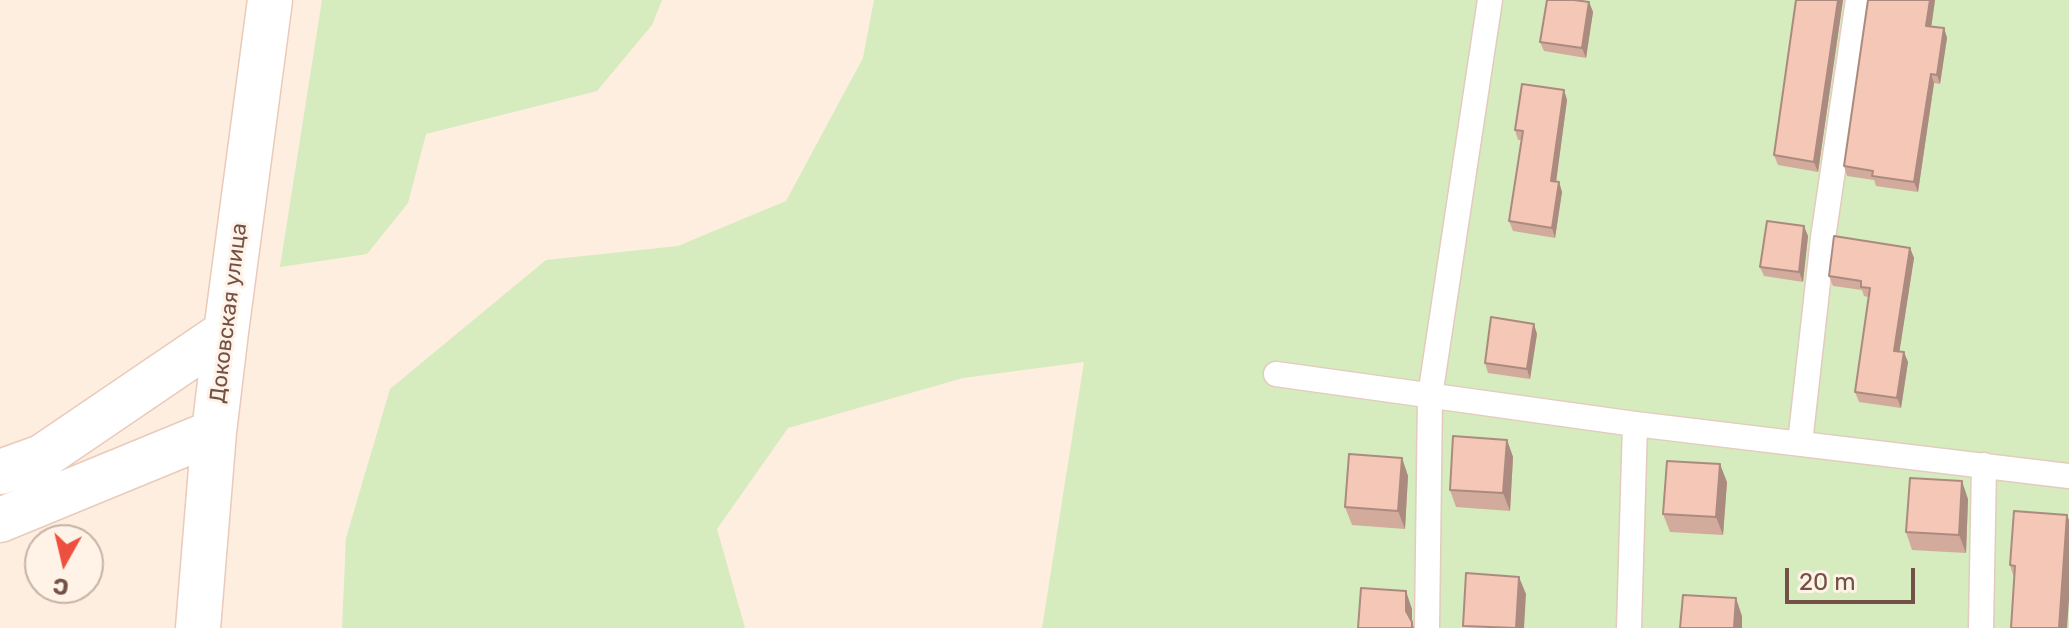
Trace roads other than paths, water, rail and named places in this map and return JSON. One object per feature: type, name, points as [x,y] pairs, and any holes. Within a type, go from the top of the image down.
[{"type":"main road","name":"Доковская улица","points":[[198,628],[214,432],[270,0]]},
{"type":"main road","points":[[0,472],[42,457],[226,332]]},
{"type":"main road","points":[[0,520],[214,432]]},
{"type":"lane","points":[[1427,628],[1430,396],[1490,0]]},
{"type":"lane","points":[[1800,443],[1823,238],[1858,0]]},
{"type":"lane","points":[[1276,374],[1635,424],[2069,476]]},
{"type":"lane","points":[[1629,628],[1635,424]]},
{"type":"lane","points":[[1981,628],[1984,465]]}]
